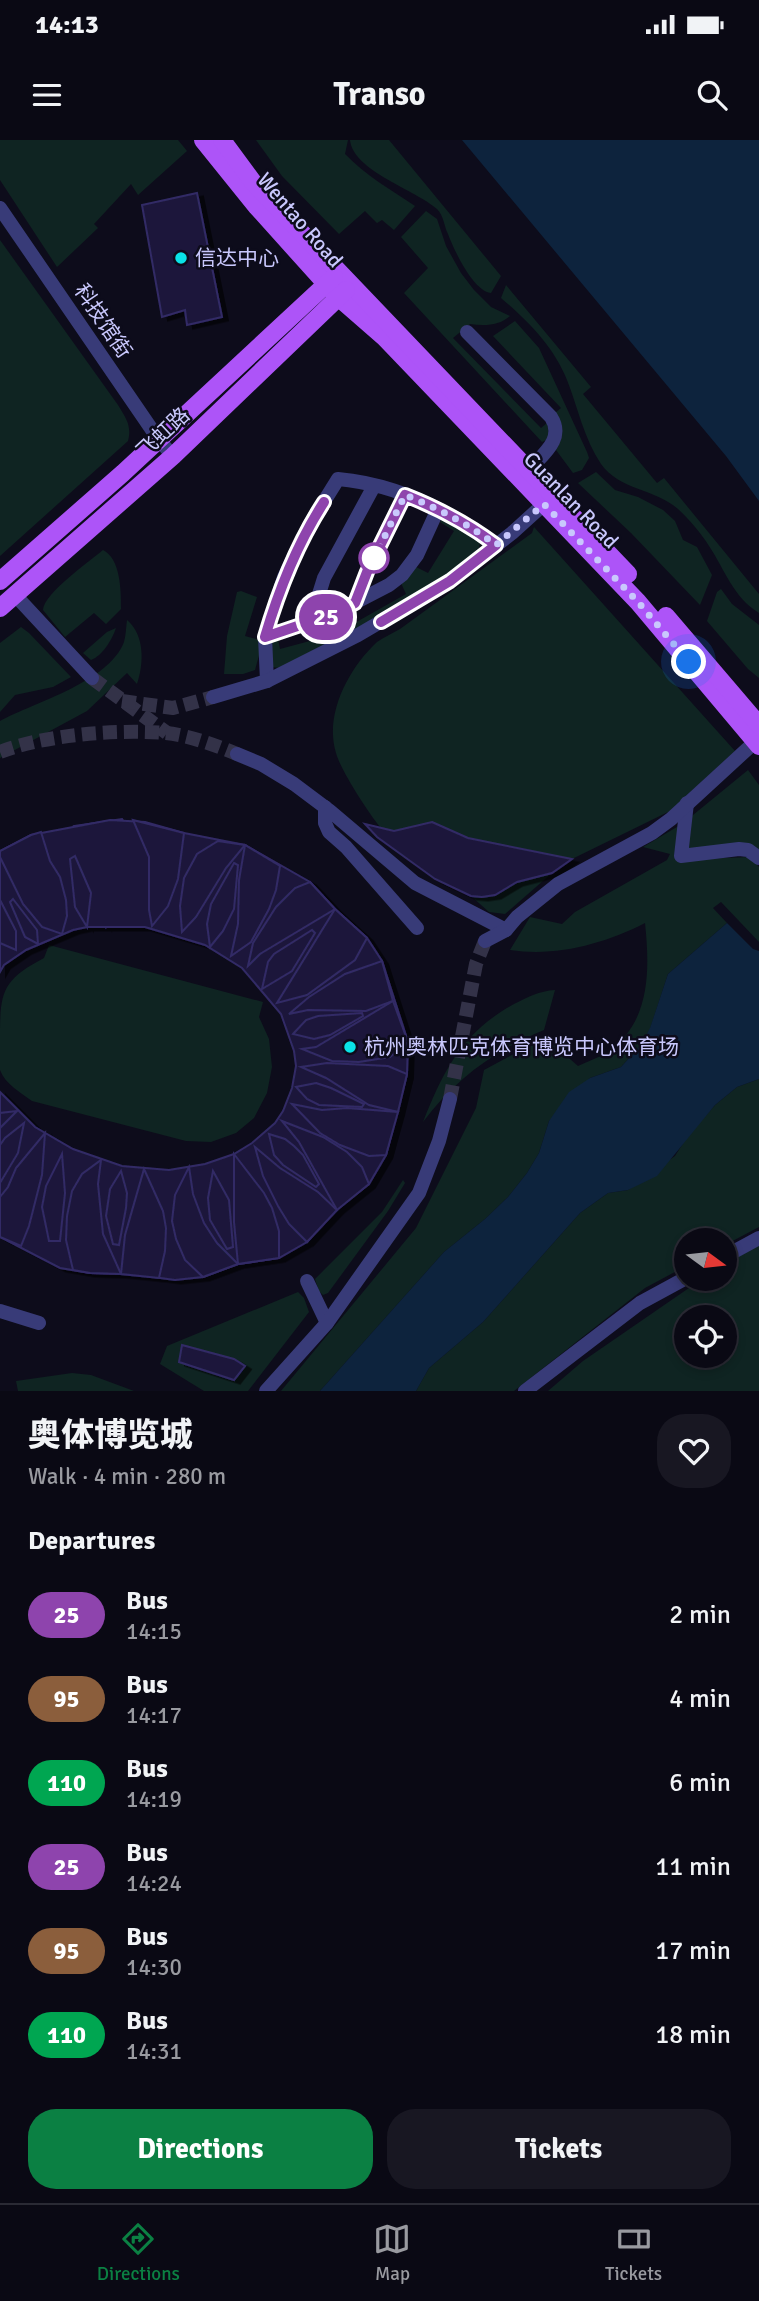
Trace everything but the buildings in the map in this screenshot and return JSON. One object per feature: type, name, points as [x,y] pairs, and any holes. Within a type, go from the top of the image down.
[{"type":"main road","name":"Wentao Road","points":[[203,140],[257,207],[339,285]]},
{"type":"main road","name":"Wentao Road","points":[[222,140],[339,285]]},
{"type":"main road","name":"飞虹路","points":[[0,581],[339,285]]},
{"type":"main road","name":"飞虹路","points":[[0,608],[173,456],[339,285]]},
{"type":"main road","name":"Guanlan Road","points":[[339,285],[529,470],[649,596],[758,737]]},
{"type":"main road","name":"Guanlan Road","points":[[339,285],[385,338],[638,602],[758,737]]},
{"type":"street","name":"科技馆街","points":[[0,208],[159,440],[173,456]]},
{"type":"street","points":[[467,332],[556,425],[552,444],[529,470]]},
{"type":"street","points":[[267,681],[265,637],[284,577],[310,524],[338,479],[405,495],[474,528],[496,545]]},
{"type":"street","points":[[310,623],[324,578],[374,486]]},
{"type":"street","points":[[355,603],[367,572],[405,495]]},
{"type":"street","points":[[214,697],[267,681],[358,635],[450,581],[544,504]]},
{"type":"street","points":[[265,637],[310,623],[355,603],[402,575],[417,555],[438,509]]},
{"type":"street","points":[[15,595],[92,678]]},
{"type":"street","points":[[485,941],[506,930],[558,884],[652,833],[758,737]]},
{"type":"street","points":[[237,754],[261,764],[294,784],[415,883],[506,930]]},
{"type":"street","points":[[687,803],[681,856],[739,849],[748,850],[759,858]]},
{"type":"street","points":[[325,807],[329,832],[346,846],[417,928]]},
{"type":"street","points":[[266,1391],[327,1323],[419,1193],[439,1141],[450,1100]]},
{"type":"street","points":[[737,1249],[759,1238]]},
{"type":"street","points":[[307,1280],[327,1323]]},
{"type":"street","points":[[525,1391],[640,1303],[674,1285]]},
{"type":"street","points":[[0,1311],[39,1323]]},
{"type":"green space","points":[[0,140],[178,140],[187,151],[138,195],[131,184],[94,224],[98,228],[57,267],[0,180]]},
{"type":"green space","points":[[256,140],[348,140],[345,154],[353,162],[415,206],[394,230],[382,220],[377,223],[365,211],[339,234],[282,176]]},
{"type":"green space","points":[[350,140],[389,140],[501,276],[491,293],[484,291],[465,269],[437,209],[373,170],[354,151]]},
{"type":"green space","points":[[426,211],[437,219],[446,246],[474,290],[491,307],[510,316],[491,324],[470,324],[453,338],[541,428],[547,423],[550,438],[542,442],[404,293],[428,268],[401,237]]},
{"type":"green space","points":[[0,240],[118,405],[126,418],[129,431],[128,441],[0,556]]},
{"type":"green space","points":[[506,285],[591,387],[583,394],[657,483],[664,478],[759,594],[759,613],[742,599],[706,541],[678,509],[659,497],[618,479],[601,464],[590,444],[562,368],[530,325],[501,298]]},
{"type":"green space","points":[[515,321],[539,348],[587,452],[589,458],[582,470],[573,473],[556,450],[562,431],[555,413],[561,408],[493,336]]},
{"type":"green space","points":[[596,472],[615,490],[638,497],[663,510],[675,521],[683,540],[697,547],[712,575],[700,605],[631,533],[578,483]]},
{"type":"green space","points":[[443,518],[480,542],[479,548],[445,576],[356,630],[280,668],[271,667],[271,642],[278,639],[280,649],[321,638],[319,627],[331,621],[337,633],[406,594],[401,583],[416,567],[428,573],[454,531],[440,522]]},
{"type":"green space","points":[[534,527],[735,751],[670,811],[572,859],[468,838],[432,822],[394,831],[380,827],[362,802],[336,753],[333,723],[336,708],[349,678],[377,642],[400,629],[532,533]]},
{"type":"green space","points":[[103,550],[109,554],[117,568],[121,609],[106,624],[94,613],[65,637],[43,610],[45,603],[59,587]]},
{"type":"green space","points":[[721,589],[732,604],[759,625],[759,678],[707,621],[717,592]]},
{"type":"green space","points":[[237,592],[257,597],[245,636],[263,641],[255,670],[243,674],[224,674],[227,636]]},
{"type":"green space","points":[[127,620],[133,626],[140,642],[141,668],[137,684],[127,673],[87,711],[0,758],[0,721],[70,689],[103,669],[116,656],[124,642]]},
{"type":"green space","points":[[21,627],[71,677],[53,687],[15,695],[0,712],[0,643]]},
{"type":"green space","points":[[116,628],[99,655],[91,660],[83,653],[107,632]]},
{"type":"green space","points":[[748,770],[759,785],[759,853],[698,859],[750,857],[759,867],[759,942],[721,902],[713,908],[727,923],[668,974],[650,1029],[641,1045],[621,1067],[590,1078],[549,1121],[539,1153],[508,1197],[444,1252],[320,1391],[281,1391],[416,1228],[476,1108],[484,1070],[549,1035],[562,1052],[578,1066],[603,1055],[631,1029],[639,1013],[647,978],[645,923],[613,937],[579,947],[545,952],[510,950],[530,917],[562,924],[575,912],[667,860],[670,854],[643,847],[682,824]]},
{"type":"green space","points":[[552,873],[505,914],[489,912],[471,896],[491,895],[523,881]]},
{"type":"green space","points":[[49,945],[263,1002],[259,1017],[269,1039],[272,1067],[267,1093],[254,1118],[236,1133],[211,1142],[186,1141],[32,1101],[14,1088],[0,1070],[3,998],[6,989],[19,973],[44,958]]},
{"type":"green space","points":[[555,990],[544,1030],[477,1067],[449,1092],[423,1122],[439,1085],[457,1054],[481,1027],[514,1004],[539,993]]},
{"type":"green space","points":[[759,1079],[759,1227],[737,1239],[737,1228],[674,1228],[674,1272],[645,1288],[514,1391],[416,1391],[429,1368],[483,1322],[580,1213],[608,1193],[628,1190],[675,1156],[687,1137],[715,1105],[737,1087]]},
{"type":"green space","points":[[403,1180],[405,1183],[388,1211],[328,1293],[323,1295],[315,1279],[382,1212]]},
{"type":"green space","points":[[759,1245],[759,1391],[548,1391],[583,1361],[683,1292],[737,1292],[737,1257]]},
{"type":"green space","points":[[298,1292],[304,1298],[309,1312],[248,1391],[204,1391],[160,1364],[167,1346]]},
{"type":"green space","points":[[72,1373],[91,1375],[134,1391],[18,1391],[16,1381]]},
{"type":"water","points":[[462,140],[759,140],[759,501],[726,456]]},
{"type":"water","points":[[727,923],[753,949],[759,951],[759,1079],[737,1087],[715,1105],[657,1176],[628,1190],[608,1193],[580,1213],[483,1322],[429,1368],[416,1391],[320,1391],[444,1252],[508,1197],[539,1153],[549,1121],[569,1092],[590,1078],[621,1067],[641,1045],[650,1028],[668,974]]},
{"type":"tunnel","points":[[92,678],[167,733]]},
{"type":"tunnel","points":[[122,701],[173,708],[213,697]]},
{"type":"tunnel","points":[[0,752],[59,737],[146,732],[183,736],[237,754]]},
{"type":"tunnel","points":[[450,1099],[476,964],[485,941]]},
{"type":"bus line","name":"25","points":[[324,502],[284,577],[265,637],[310,623],[355,603],[367,572],[405,495],[474,528],[496,545],[450,581],[381,622]]},
{"type":"place","name":"信达中心","points":[[181,258]]},
{"type":"place","name":"杭州奥林匹克体育博览中心体育场","points":[[350,1047]]},
{"type":"route","points":[[374,558],[405,495],[474,528],[496,545],[544,504],[638,602],[689,662]]}]
